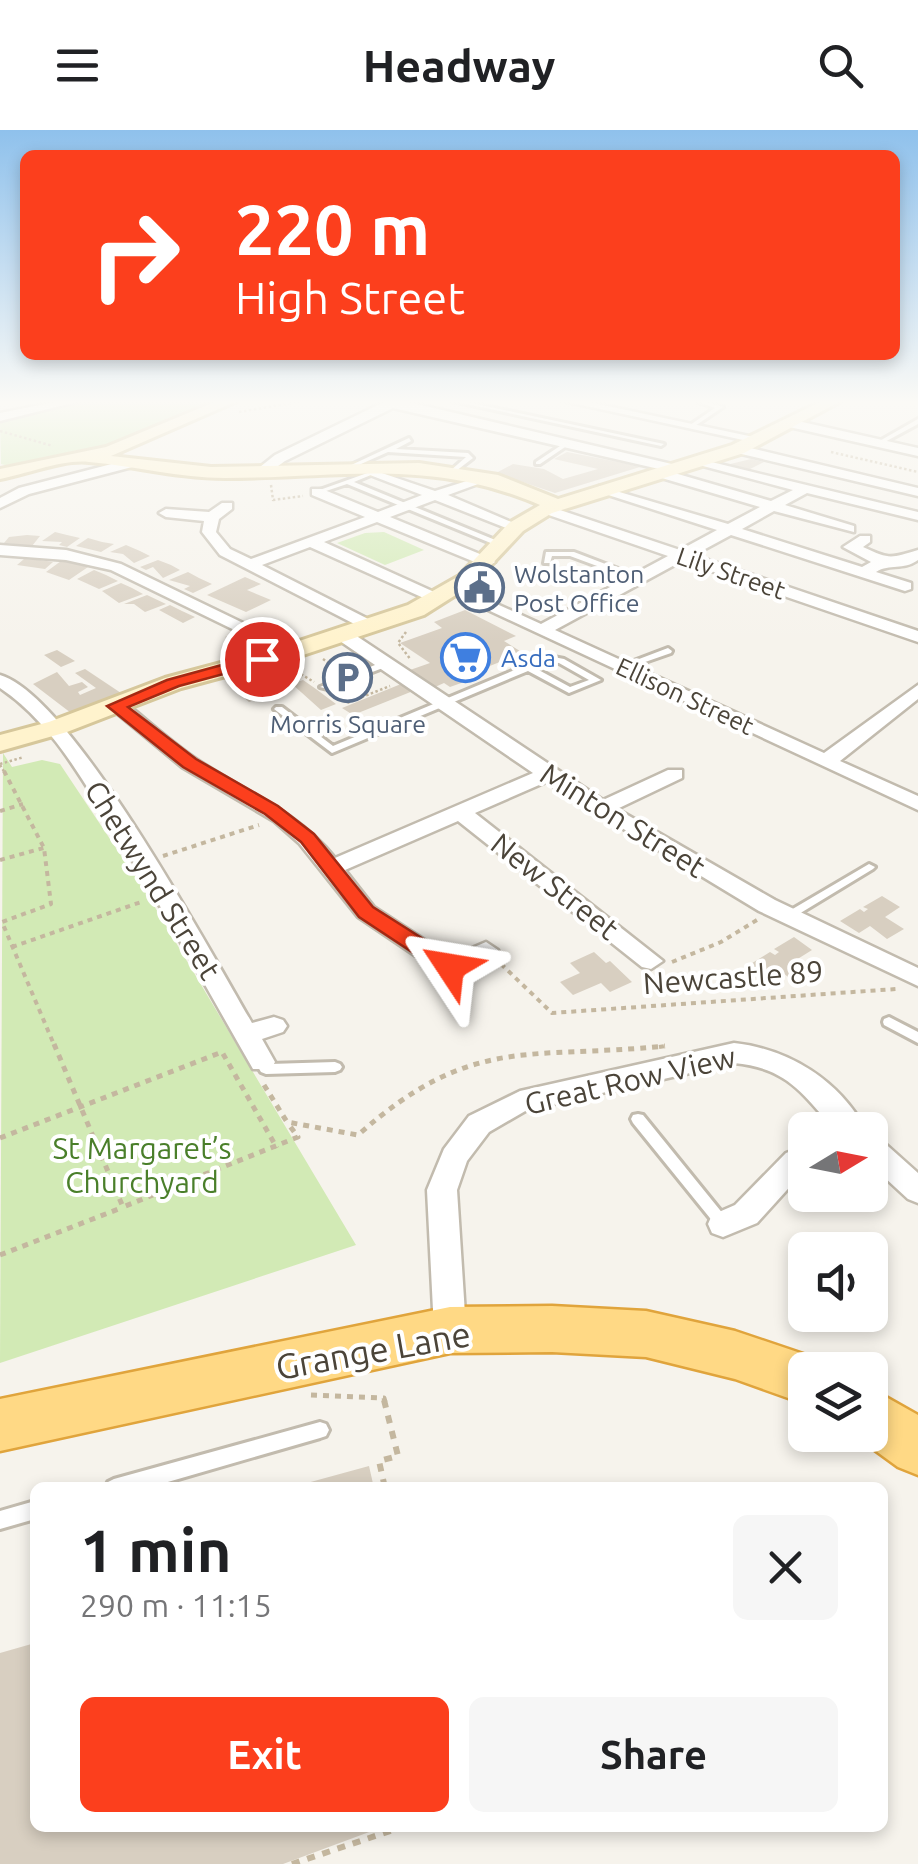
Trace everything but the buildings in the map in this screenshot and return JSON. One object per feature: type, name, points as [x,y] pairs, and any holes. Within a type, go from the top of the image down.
[{"type":"highway","name":"Grange Lane","points":[[0,1425],[450,1330],[552,1329],[646,1334],[735,1355],[788,1373]]},
{"type":"highway","points":[[888,1427],[918,1448]]},
{"type":"main road","points":[[495,482],[549,507]]},
{"type":"main road","points":[[0,743],[58,728],[173,683],[370,626],[444,594],[487,562],[509,535],[549,507],[629,482]]},
{"type":"street","points":[[0,504],[24,491],[59,482]]},
{"type":"street","points":[[400,482],[509,535]]},
{"type":"street","points":[[249,565],[470,482]]},
{"type":"street","points":[[700,482],[849,530]]},
{"type":"street","points":[[772,482],[918,516]]},
{"type":"street","points":[[875,482],[918,492]]},
{"type":"street","points":[[604,490],[905,586]]},
{"type":"street","points":[[543,630],[803,490]]},
{"type":"street","points":[[317,492],[487,562]]},
{"type":"street","points":[[166,513],[212,517],[227,506]]},
{"type":"street","name":"Lily Street","points":[[549,507],[918,637]]},
{"type":"street","points":[[212,517],[209,532],[226,552],[370,626]]},
{"type":"street","points":[[864,539],[851,547],[882,561],[903,564],[917,554]]},
{"type":"street","name":"Ellison Street","points":[[309,542],[543,630],[918,804]]},
{"type":"street","points":[[0,550],[66,555],[116,567],[292,651]]},
{"type":"street","points":[[863,573],[882,561]]},
{"type":"street","name":"Minton Street","points":[[343,634],[392,673],[603,808],[778,914],[908,983]]},
{"type":"street","name":"Chetwynd Street","points":[[0,680],[34,702],[58,728],[165,894],[262,1062]]},
{"type":"street","points":[[827,761],[918,690]]},
{"type":"street","points":[[116,706],[189,763],[281,817],[308,838],[366,912],[450,967],[486,950]]},
{"type":"street","points":[[331,868],[548,774]]},
{"type":"street","points":[[603,808],[675,774]]},
{"type":"street","name":"New Street","points":[[460,812],[651,961]]},
{"type":"street","points":[[246,1034],[274,1026]]},
{"type":"street","name":"Great Row View","points":[[450,1330],[442,1190],[454,1157],[479,1124],[520,1101],[734,1052],[761,1054],[788,1063],[808,1078],[837,1112]]},
{"type":"street","points":[[888,1164],[918,1191]]},
{"type":"street","points":[[723,1224],[746,1214],[788,1169]]},
{"type":"lane","points":[[317,492],[334,482]]},
{"type":"lane","points":[[363,482],[407,506],[509,535]]},
{"type":"lane","points":[[548,561],[549,554],[564,553],[638,578]]},
{"type":"lane","points":[[604,565],[621,556]]},
{"type":"lane","points":[[622,667],[668,651]]},
{"type":"lane","points":[[279,709],[332,750],[441,702],[528,667],[554,658],[596,680],[569,690],[528,667]]},
{"type":"lane","points":[[323,687],[392,673]]},
{"type":"lane","points":[[778,914],[869,867]]},
{"type":"lane","points":[[889,1022],[918,1038]]},
{"type":"lane","points":[[262,1062],[266,1070],[335,1067]]},
{"type":"lane","points":[[638,1119],[723,1224]]},
{"type":"lane","points":[[135,1482],[320,1430]]},
{"type":"lane","points":[[0,1520],[30,1511]]},
{"type":"path","points":[[268,482],[273,500],[317,492]]},
{"type":"path","points":[[410,627],[398,643],[410,656],[410,669]]},
{"type":"path","points":[[228,684],[238,691],[251,690],[299,673],[323,687]]},
{"type":"path","points":[[334,694],[347,703],[392,673]]},
{"type":"path","points":[[0,765],[47,847],[51,904],[1,922],[123,1207]]},
{"type":"path","points":[[0,811],[23,804]]},
{"type":"path","points":[[145,862],[281,817]]},
{"type":"path","points":[[0,860],[47,847]]},
{"type":"path","points":[[12,947],[165,894]]},
{"type":"path","points":[[651,961],[657,967],[778,914]]},
{"type":"path","name":"Newcastle 89","points":[[486,950],[552,1012],[908,983]]},
{"type":"path","points":[[288,1122],[358,1135],[402,1096],[464,1065],[520,1056],[625,1052],[676,1044]]},
{"type":"path","points":[[0,1138],[222,1052],[277,1148]]},
{"type":"path","points":[[0,1255],[298,1137],[256,1070],[262,1062]]},
{"type":"path","points":[[297,1395],[384,1398],[398,1456],[378,1461],[383,1482]]},
{"type":"path","points":[[292,1864],[387,1832]]},
{"type":"green space","points":[[384,532],[424,550],[385,565],[337,543],[365,533]]},
{"type":"green space","name":"St Margaret’s Churchyard","points":[[3,753],[12,767],[42,760],[60,764],[150,899],[356,1245],[0,1363]]},
{"type":"place","name":"Wolstanton Post Office","points":[[479,588]]},
{"type":"place","name":"Asda","points":[[466,658]]},
{"type":"place","name":"Morris Square","points":[[348,678]]},
{"type":"route","points":[[262,659],[173,683],[116,706],[189,763],[272,810],[308,838],[366,912],[450,967]]}]
